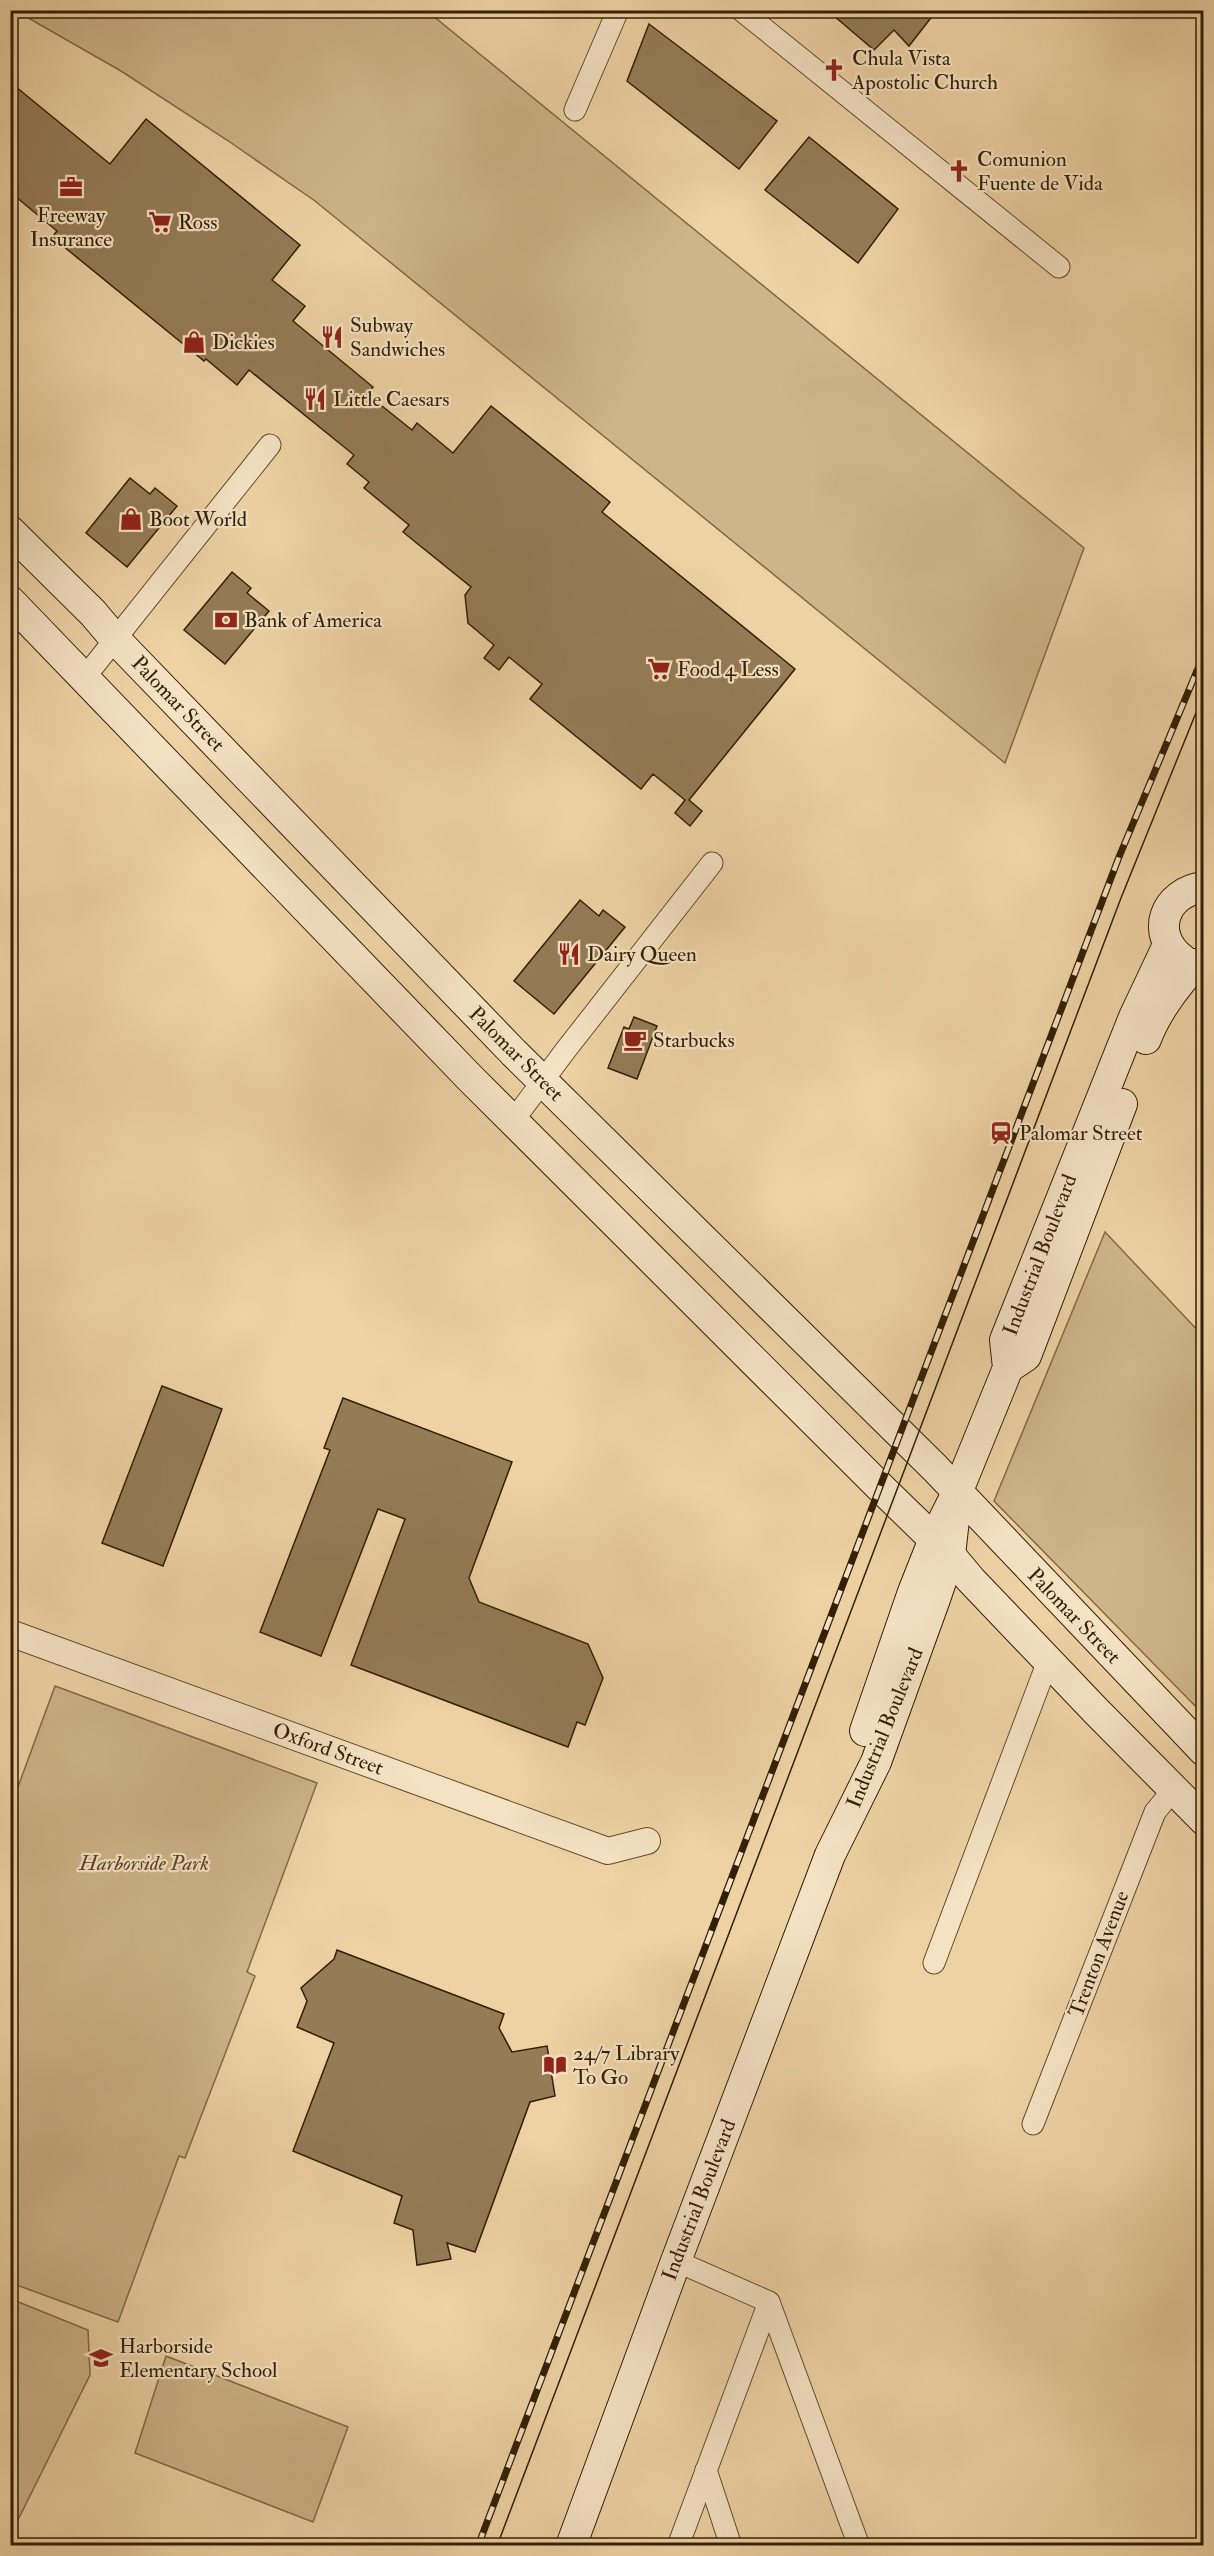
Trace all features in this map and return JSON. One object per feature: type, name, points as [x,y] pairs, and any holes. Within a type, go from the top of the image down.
[{"type":"main road","name":"Palomar Street","points":[[10,531],[93,614],[543,1082],[935,1468],[1203,1751]]},
{"type":"main road","points":[[10,601],[513,1122],[942,1547],[1048,1661],[1203,1820]]},
{"type":"main road","points":[[1168,945],[1164,934],[1166,911],[1181,893],[1200,881]]},
{"type":"main road","name":"Industrial Boulevard","points":[[571,2546],[830,1855],[876,1762],[957,1493],[1008,1368],[1005,1340],[1134,1017],[1168,945],[1184,961],[1199,965]]},
{"type":"main road","name":"Industrial Boulevard","points":[[1008,1368],[1026,1356],[1154,1020],[1174,988],[1199,965]]},
{"type":"street","points":[[575,110],[618,10]]},
{"type":"street","points":[[741,10],[1059,267]]},
{"type":"street","points":[[85,677],[270,445]]},
{"type":"street","points":[[513,1122],[712,863]]},
{"type":"street","name":"Oxford Street","points":[[10,1634],[608,1851],[647,1841]]},
{"type":"street","points":[[934,1963],[1048,1661]]},
{"type":"street","name":"Trenton Avenue","points":[[1033,2124],[1155,1812],[1173,1790]]},
{"type":"street","points":[[676,2261],[769,2302],[858,2546]]},
{"type":"street","points":[[678,2546],[769,2302]]},
{"type":"street","points":[[706,2470],[731,2546]]},
{"type":"green space","points":[[16,11],[427,11],[1084,548],[1005,763],[315,201],[121,71]]},
{"type":"green space","points":[[1105,1232],[1203,1336],[1203,1714],[994,1501]]},
{"type":"green space","name":"Harborside Park","points":[[55,1686],[317,1783],[247,1972],[255,1976],[185,2158],[179,2156],[118,2322],[11,2283],[11,1806]]},
{"type":"green space","points":[[11,2299],[88,2330],[90,2375],[11,2534]]},
{"type":"green space","points":[[166,2356],[348,2427],[313,2522],[135,2453]]},
{"type":"building","points":[[827,10],[937,10],[909,46],[894,30],[874,50]]},
{"type":"building","points":[[649,24],[777,121],[739,169],[627,81]]},
{"type":"building","points":[[10,82],[110,164],[146,119],[300,245],[272,280],[305,306],[293,321],[373,387],[367,394],[412,430],[417,423],[453,453],[491,406],[610,502],[602,512],[795,669],[689,800],[702,811],[690,826],[675,813],[685,800],[653,774],[641,789],[530,699],[542,684],[509,657],[499,670],[484,658],[494,645],[468,623],[465,595],[471,587],[403,532],[409,525],[364,488],[369,482],[347,464],[354,455],[249,370],[237,385],[206,359],[204,361],[52,237],[57,231],[10,192]]},
{"type":"building","points":[[809,137],[898,209],[858,263],[765,190]]},
{"type":"building","name":"Boot World","points":[[130,478],[150,494],[155,488],[177,506],[127,567],[86,533]]},
{"type":"building","name":"Bank of America","points":[[232,572],[251,588],[247,593],[269,611],[225,664],[184,630]]},
{"type":"building","name":"Dairy Queen","points":[[580,900],[599,916],[603,910],[625,927],[554,1014],[514,981]]},
{"type":"building","name":"Starbucks","points":[[634,1017],[657,1026],[637,1079],[608,1068],[624,1027],[629,1029]]},
{"type":"building","points":[[162,1386],[222,1409],[163,1566],[102,1543]]},
{"type":"building","points":[[343,1398],[512,1462],[469,1578],[479,1602],[588,1644],[603,1678],[585,1725],[577,1722],[568,1747],[351,1665],[405,1519],[378,1509],[321,1656],[260,1632],[330,1450],[324,1448]]},
{"type":"building","points":[[337,1950],[504,2014],[499,2028],[512,2052],[547,2046],[555,2096],[530,2102],[475,2252],[447,2243],[451,2259],[417,2265],[413,2230],[394,2223],[402,2196],[293,2151],[334,2043],[297,2027],[307,2001],[301,1988],[334,1959]]},
{"type":"tram line","points":[[497,2546],[1121,898],[1204,693]]},
{"type":"railway","points":[[478,2546],[1119,857],[1204,654]]},
{"type":"place","name":"Chula Vista Apostolic Church","points":[[834,70]]},
{"type":"place","name":"Comunion Fuente de Vida","points":[[959,171]]},
{"type":"place","name":"Freeway Insurance","points":[[71,187]]},
{"type":"place","name":"Ross","points":[[160,222]]},
{"type":"place","name":"Subway Sandwiches","points":[[332,337]]},
{"type":"place","name":"Dickies","points":[[194,342]]},
{"type":"place","name":"Little Caesars","points":[[315,399]]},
{"type":"place","name":"Boot World","points":[[131,519]]},
{"type":"place","name":"Bank of America","points":[[226,620]]},
{"type":"place","name":"Food 4 Less","points":[[659,669]]},
{"type":"place","name":"Dairy Queen","points":[[569,954]]},
{"type":"place","name":"Starbucks","points":[[635,1040]]},
{"type":"place","name":"Palomar Street","points":[[1001,1133]]},
{"type":"place","name":"24/7 Library To Go","points":[[555,2065]]},
{"type":"place","name":"Harborside Elementary School","points":[[101,2358]]}]
